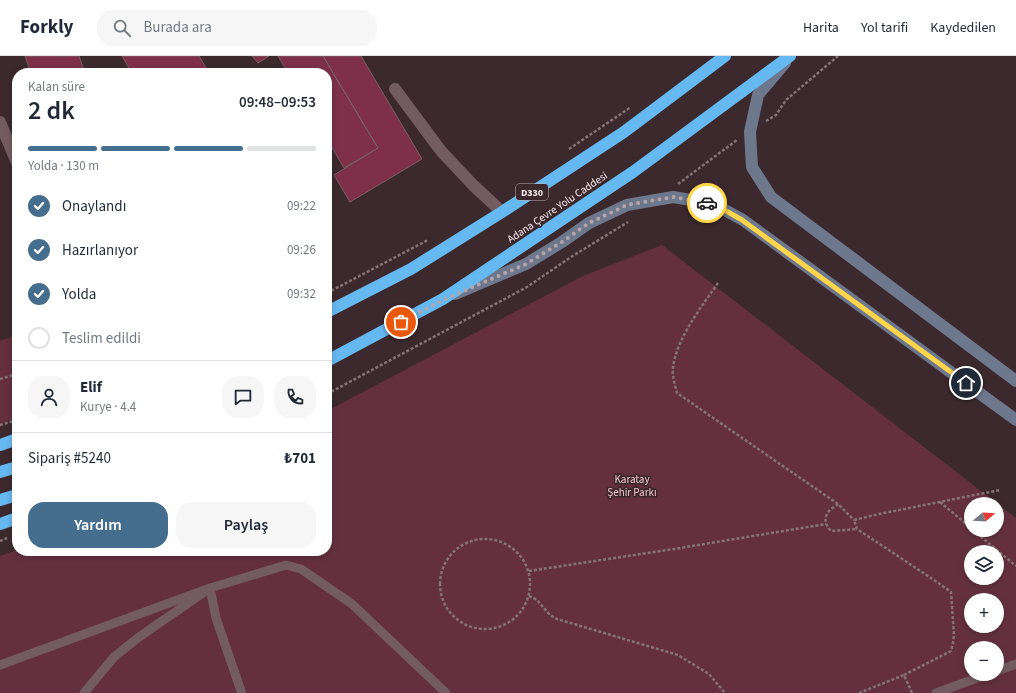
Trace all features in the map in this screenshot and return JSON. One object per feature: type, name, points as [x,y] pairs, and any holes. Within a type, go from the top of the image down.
[{"type":"highway","name":"D330","points":[[332,309],[411,269],[502,212],[624,132],[725,56]]},
{"type":"highway","name":"Adana Çevre Yolu Caddesi","points":[[332,358],[443,300],[633,172],[790,56]]},
{"type":"highway","points":[[0,445],[12,441]]},
{"type":"highway","points":[[0,472],[12,468]]},
{"type":"highway","points":[[0,500],[12,496]]},
{"type":"highway","points":[[0,524],[12,520]]},
{"type":"main road","points":[[790,56],[758,95],[750,132],[752,168],[771,197],[1016,381]]},
{"type":"main road","points":[[443,300],[526,264],[589,223],[627,205],[673,197],[714,204],[742,220],[1016,420]]},
{"type":"street","points":[[395,89],[441,151],[473,186],[502,212]]},
{"type":"street","points":[[0,122],[12,151]]},
{"type":"lane","points":[[0,664],[210,588],[286,565],[301,569],[352,604],[446,693]]},
{"type":"lane","points":[[210,588],[216,618],[241,692]]},
{"type":"lane","points":[[84,693],[114,657],[139,636],[210,588]]},
{"type":"lane","points":[[1004,668],[1016,664]]},
{"type":"lane","points":[[936,693],[969,681]]},
{"type":"path","points":[[565,152],[637,103]]},
{"type":"path","points":[[332,290],[431,238]]},
{"type":"path","points":[[718,283],[695,315],[678,347],[672,369],[676,393],[838,504],[854,520],[857,529]]},
{"type":"path","points":[[0,379],[12,375]]},
{"type":"path","points":[[0,426],[12,422]]},
{"type":"path","points":[[854,520],[1000,490]]},
{"type":"path","points":[[940,502],[964,522]]},
{"type":"path","points":[[838,504],[830,510],[826,518],[827,527],[831,531],[857,529],[951,592],[954,636],[951,651],[904,675],[859,693]]},
{"type":"path","points":[[529,571],[826,524]]},
{"type":"path","points":[[982,537],[1016,566]]},
{"type":"path","points":[[483,538],[498,540],[512,547],[523,558],[529,571],[531,584],[529,596],[522,610],[512,621],[498,627],[483,629],[468,626],[455,617],[446,605],[441,591],[441,576],[446,561],[455,549],[468,541],[483,538]]},
{"type":"path","points":[[529,596],[537,600],[550,615],[557,619],[678,655],[709,674],[726,693]]},
{"type":"path","points":[[904,675],[912,693]]},
{"type":"green space","name":"Karatay Şehir Parkı","points":[[662,245],[989,497],[964,497],[964,537],[1004,537],[1004,509],[1016,518],[1016,693],[0,693],[0,556],[12,552],[12,556],[332,556],[332,408],[583,276]]},
{"type":"green space","points":[[12,337],[12,420],[0,424],[0,341]]},
{"type":"building","points":[[25,56],[79,56],[83,68],[29,68]]},
{"type":"building","points":[[122,56],[199,56],[206,68],[129,68]]},
{"type":"building","points":[[252,56],[269,56],[258,63]]},
{"type":"building","points":[[278,56],[323,56],[330,68],[285,68]]},
{"type":"building","points":[[323,56],[361,56],[422,159],[350,202],[334,175],[378,148],[332,71],[332,68],[330,68]]},
{"type":"building","points":[[332,71],[378,148],[344,168],[332,148]]},
{"type":"way so far","points":[[401,322],[443,300],[526,264],[589,223],[627,205],[673,197],[707,203]]},
{"type":"route","points":[[707,203],[714,204],[742,220],[966,383]]}]
